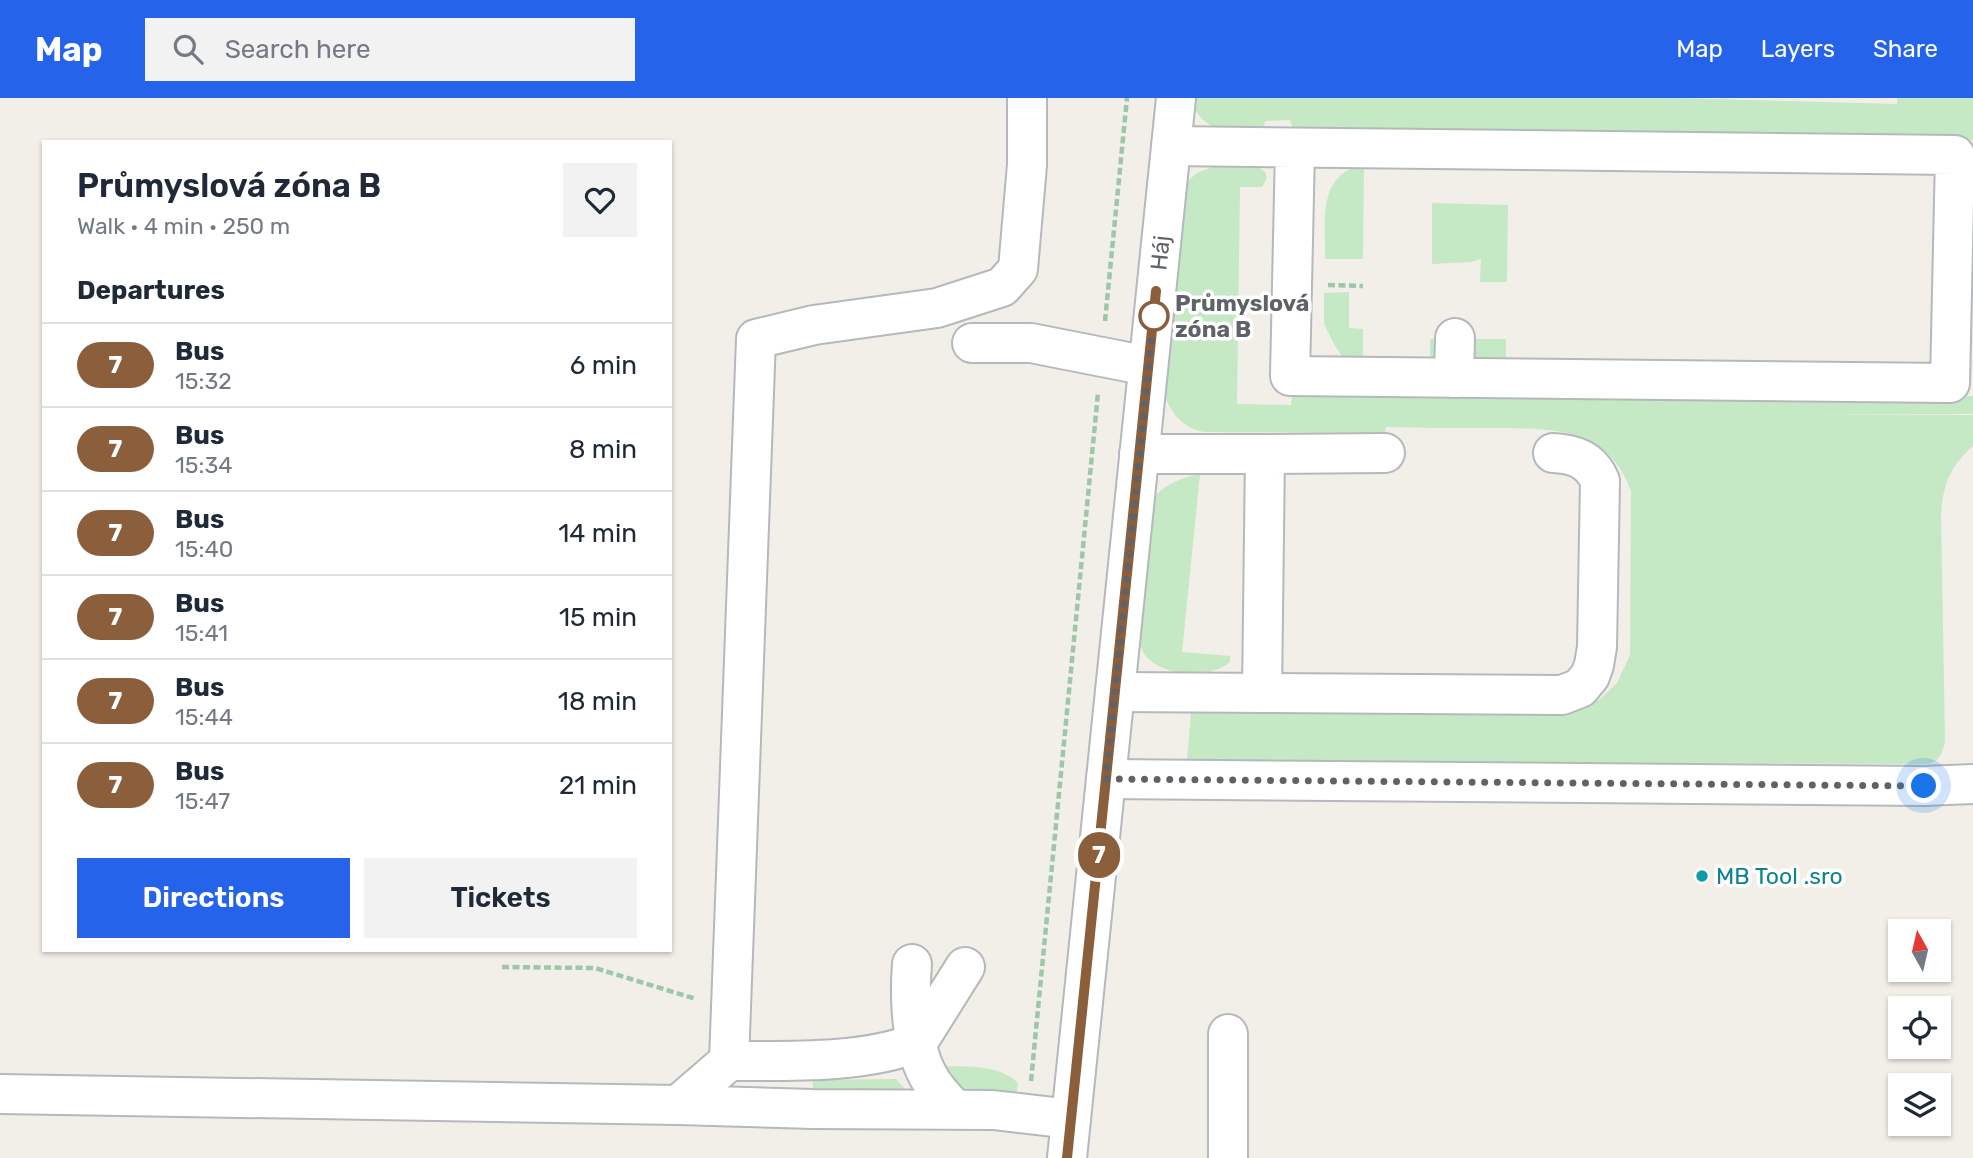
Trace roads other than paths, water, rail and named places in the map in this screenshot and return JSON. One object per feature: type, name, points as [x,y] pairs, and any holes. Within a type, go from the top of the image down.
[{"type":"street","points":[[729,1061],[756,339],[814,325],[937,308],[1002,287],[1018,269],[1027,165],[1027,98]]},
{"type":"street","name":"Háj","points":[[1067,1158],[1176,98]]},
{"type":"street","points":[[1171,146],[1295,148],[1964,173],[1950,383],[1290,376],[1295,148]]},
{"type":"street","points":[[1454,378],[1455,338]]},
{"type":"street","points":[[972,342],[1031,343],[1148,366]]},
{"type":"street","points":[[1139,454],[1385,453]]},
{"type":"street","points":[[1115,692],[1562,695],[1580,688],[1590,676],[1597,647],[1600,481],[1592,466],[1581,458],[1567,453],[1553,453]]},
{"type":"street","points":[[1262,693],[1265,454]]},
{"type":"street","points":[[1106,779],[1910,786],[1973,784]]},
{"type":"street","points":[[912,964],[911,1015],[923,1066],[934,1086],[954,1109]]},
{"type":"street","points":[[678,1105],[729,1061],[813,1060],[887,1052],[918,1042],[965,967]]},
{"type":"street","points":[[1228,1034],[1228,1158]]},
{"type":"street","points":[[0,1094],[813,1109],[954,1109],[1028,1113],[1071,1119]]},
{"type":"place","name":"Průmyslová zóna B","points":[[1154,316]]},
{"type":"place","name":"MB Tool .sro","points":[[1702,876]]}]
